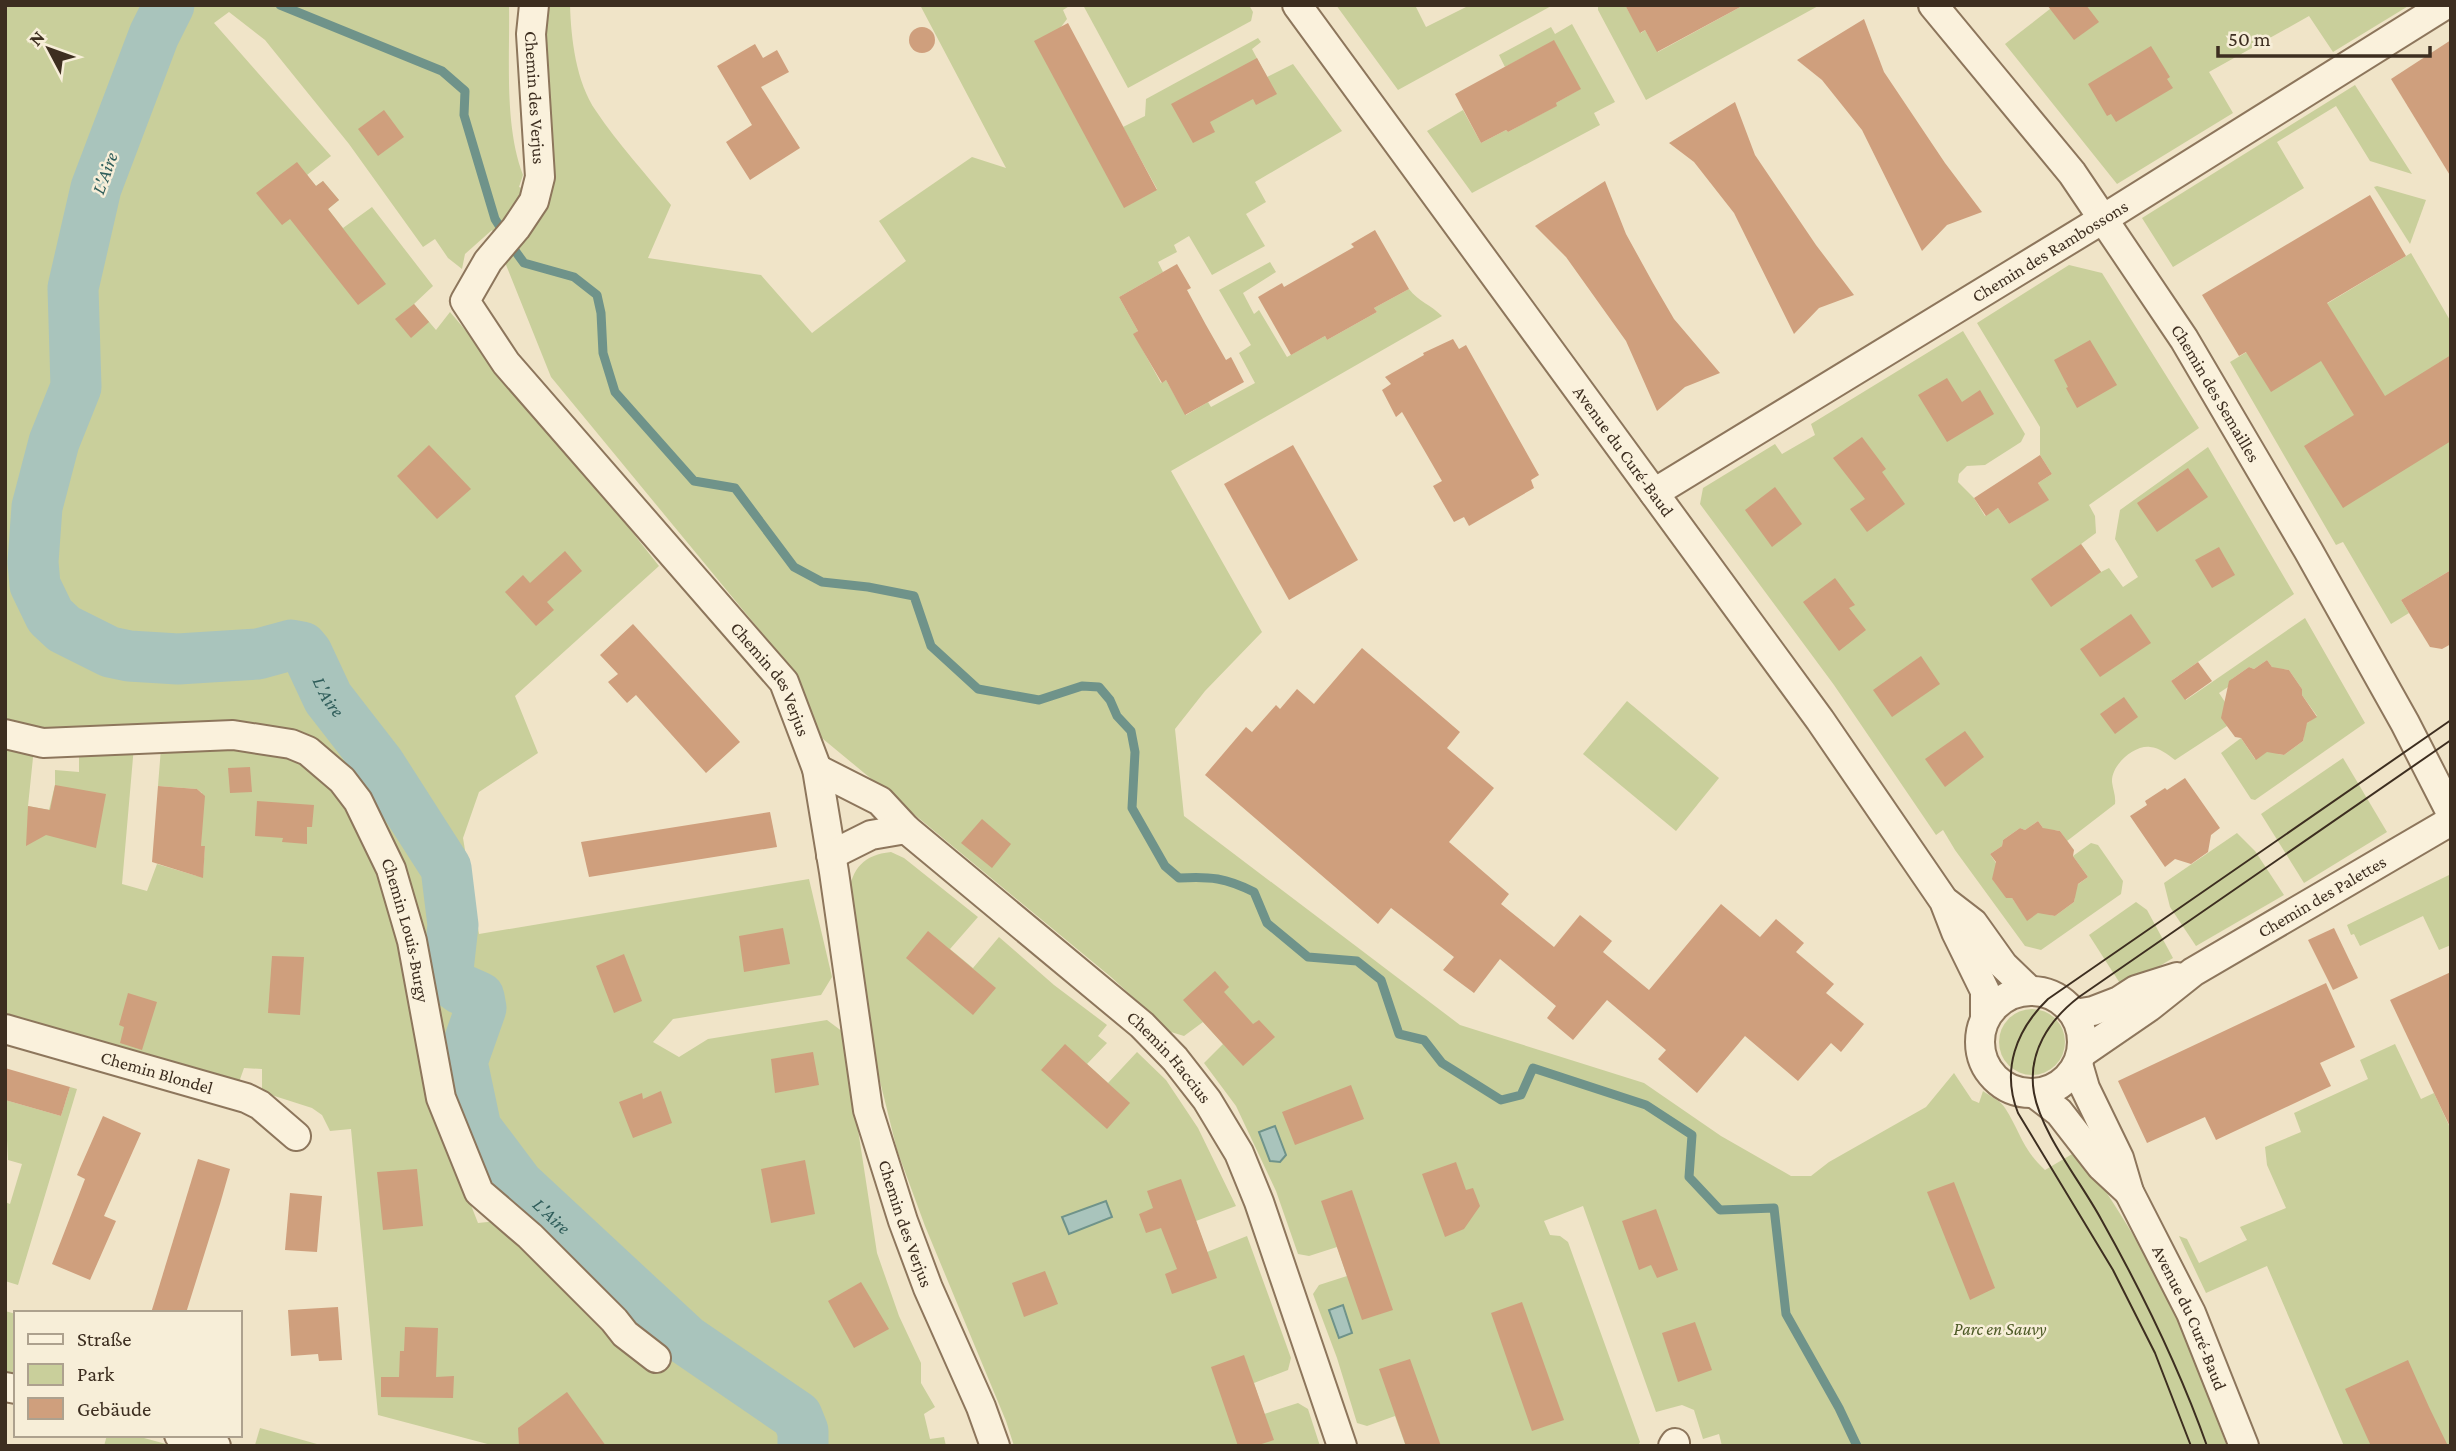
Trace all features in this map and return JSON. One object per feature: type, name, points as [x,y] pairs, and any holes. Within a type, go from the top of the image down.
[{"type":"street","name":"Chemin des Verjus","points":[[534,5],[531,34],[540,177],[534,201],[516,228],[488,261],[465,301],[506,363],[784,682],[817,769],[868,1110],[903,1221],[928,1288],[981,1407],[995,1446]]},
{"type":"street","name":"Avenue du Curé-Baud","points":[[1297,5],[1820,720],[1944,901],[1985,992],[1985,1018]]},
{"type":"street","name":"Chemin des Semailles","points":[[1933,5],[2071,173],[2184,339],[2328,586],[2405,723],[2451,813]]},
{"type":"street","name":"Chemin des Rambossons","points":[[1654,493],[2103,219],[2445,5]]},
{"type":"street","name":"Chemin Louis-Burgy","points":[[5,734],[44,743],[233,735],[260,738],[291,744],[308,751],[342,780],[358,801],[391,869],[412,941],[441,1098],[479,1192],[530,1236],[625,1334],[656,1358]]},
{"type":"street","name":"Chemin Haccius","points":[[817,769],[880,801],[906,829],[1142,1024],[1175,1059],[1207,1100],[1239,1153],[1259,1202],[1342,1446]]},
{"type":"street","name":"Chemin des Palettes","points":[[2080,1058],[2193,972],[2451,821]]},
{"type":"street","points":[[831,855],[872,835],[906,829]]},
{"type":"street","name":"Avenue du Curé-Baud","points":[[1944,901],[1973,923],[2003,965],[2030,991]]},
{"type":"street","name":"Chemin des Palettes","points":[[2075,1014],[2093,1011],[2119,1001],[2137,990],[2193,972]]},
{"type":"street","points":[[2030,991],[2050,994],[2075,1014],[2083,1039],[2080,1058],[2064,1082],[2055,1088],[2034,1093],[2011,1089],[1996,1080],[1986,1066],[1979,1041],[1985,1018],[1994,1006],[2004,999],[2030,991]]},
{"type":"street","name":"Chemin Blondel","points":[[5,1029],[246,1098],[260,1105],[296,1136]]},
{"type":"street","name":"Avenue du Curé-Baud","points":[[2080,1058],[2085,1088],[2119,1158],[2129,1192],[2191,1313],[2244,1446]]},
{"type":"street","name":"Avenue du Curé-Baud","points":[[2034,1093],[2059,1112],[2101,1166],[2129,1192]]},
{"type":"street","points":[[186,1437],[216,1446]]},
{"type":"green space","name":"Parc en Sauvy","points":[[5,5],[509,5],[510,113],[523,175],[519,187],[543,196],[544,5],[570,5],[576,60],[589,100],[613,135],[671,205],[648,258],[761,275],[812,333],[906,261],[879,221],[972,157],[1006,168],[920,5],[1071,5],[1063,10],[1067,19],[1061,27],[1124,207],[1157,189],[1123,127],[1145,116],[1146,99],[1258,38],[1261,42],[1252,49],[1267,77],[1293,64],[1342,131],[1255,182],[1266,202],[1246,214],[1265,246],[1212,275],[1189,236],[1174,245],[1177,252],[1158,262],[1163,272],[1119,297],[1138,331],[1134,334],[1161,383],[1166,380],[1186,415],[1208,402],[1211,407],[1255,383],[1239,353],[1251,345],[1219,290],[1270,262],[1276,272],[1243,293],[1254,314],[1259,310],[1287,357],[1325,336],[1327,340],[1377,312],[1374,308],[1409,289],[1442,316],[1171,471],[1262,632],[1205,691],[1175,729],[1184,816],[1460,1025],[1644,1083],[1721,1136],[1791,1176],[1811,1176],[1829,1162],[1926,1107],[1954,1073],[1972,1100],[1979,1103],[1983,1091],[2003,1105],[2026,1147],[2045,1170],[2079,1150],[2133,1234],[2162,1287],[2227,1446],[1722,1446],[1719,1434],[1703,1439],[1694,1410],[1682,1405],[1656,1412],[1583,1206],[1544,1221],[1550,1235],[1560,1236],[1568,1242],[1640,1442],[1638,1446],[1402,1446],[1405,1444],[1395,1416],[1367,1426],[1357,1423],[1313,1294],[1319,1285],[1347,1276],[1337,1247],[1309,1256],[1298,1254],[1276,1191],[1236,1106],[1204,1063],[1223,1044],[1203,1022],[1184,1036],[1171,1032],[1111,977],[817,734],[794,672],[551,377],[492,230],[465,254],[462,269],[448,258],[435,239],[423,247],[349,144],[265,40],[229,12],[214,23],[331,156],[307,175],[316,186],[323,181],[339,200],[328,209],[343,228],[372,207],[433,286],[414,304],[436,330],[450,312],[572,456],[659,566],[515,696],[538,753],[479,792],[463,838],[479,934],[809,879],[832,977],[821,995],[673,1019],[653,1042],[679,1057],[708,1039],[827,1020],[843,1032],[877,1253],[899,1316],[921,1363],[921,1383],[935,1407],[924,1414],[930,1439],[944,1437],[946,1446],[495,1446],[378,1415],[351,1129],[330,1131],[322,1115],[312,1108],[262,1092],[262,1069],[244,1068],[238,1085],[5,1017],[5,743],[34,748],[28,806],[49,810],[55,785],[55,770],[79,772],[79,749],[134,746],[122,884],[147,891],[157,864],[197,876],[203,872],[205,846],[201,846],[202,793],[197,789],[158,786],[161,748],[224,746],[298,756],[331,784],[361,828],[400,926],[434,1111],[478,1223],[497,1221],[446,1093],[405,892],[316,747],[35,734],[5,724]]},
{"type":"green space","points":[[1083,5],[1249,5],[1253,12],[1251,21],[1128,88]]},
{"type":"green space","points":[[1336,5],[1415,5],[1426,27],[1470,5],[1553,5],[1398,90]]},
{"type":"green space","points":[[1598,5],[1625,5],[1641,33],[1645,30],[1658,52],[1744,5],[1820,5],[1646,100],[1598,10]]},
{"type":"green space","points":[[2055,5],[2410,5],[2333,52],[2309,16],[2209,72],[2233,113],[2117,184],[2005,44]]},
{"type":"green space","points":[[1572,24],[1615,102],[1594,113],[1600,125],[1472,193],[1427,131],[1463,110],[1481,143],[1556,106],[1556,103],[1580,89],[1554,41],[1505,67],[1499,55],[1551,27],[1555,34]]},
{"type":"green space","points":[[2355,85],[2412,174],[2370,161],[2336,106],[2277,142],[2304,188],[2173,267],[2142,218]]},
{"type":"green space","points":[[2374,187],[2426,200],[2410,244]]},
{"type":"green space","points":[[2411,253],[2451,322],[2451,570],[2401,600],[2409,613],[2391,624],[2343,542],[2336,545],[2230,362]]},
{"type":"green space","points":[[2069,265],[2102,273],[2199,428],[2089,505],[2095,516],[2096,533],[2081,544],[2101,572],[2109,568],[2123,587],[2138,577],[2115,539],[2120,510],[2208,447],[2294,594],[2171,681],[2186,700],[2305,618],[2365,723],[2255,800],[2251,799],[2221,753],[2241,738],[2255,759],[2274,747],[2278,754],[2284,755],[2303,741],[2304,736],[2299,729],[2317,716],[2289,670],[2284,669],[2277,674],[2267,660],[2254,669],[2249,667],[2219,693],[2229,708],[2227,726],[2175,760],[2150,747],[2137,749],[2125,757],[2113,776],[2115,804],[2067,841],[2060,831],[2055,830],[2048,835],[2038,821],[2025,830],[2020,828],[1990,854],[2000,869],[2006,898],[2012,898],[2027,920],[2045,908],[2050,915],[2055,916],[2074,902],[2075,897],[2070,890],[2088,877],[2073,856],[2091,843],[2098,845],[2123,881],[2121,894],[2041,950],[2025,946],[1943,830],[1936,835],[1834,685],[1700,504],[1703,488],[1775,444],[1782,454],[1815,435],[1811,424],[1963,331],[2025,434],[2021,442],[1985,465],[1967,466],[1959,474],[1958,482],[1974,498],[1985,516],[1998,508],[2009,524],[2048,500],[2038,483],[2052,474],[2040,455],[2040,427],[1977,323]]},
{"type":"green space","points":[[1627,701],[1719,778],[1676,831],[1583,754]]},
{"type":"green space","points":[[2343,758],[2387,832],[2304,883],[2261,814]]},
{"type":"green space","points":[[2237,833],[2255,851],[2284,895],[2196,946],[2170,907],[2164,883]]},
{"type":"green space","points":[[891,852],[904,858],[978,917],[950,949],[973,968],[999,937],[1054,985],[1107,1025],[1098,1036],[1107,1043],[1087,1064],[1108,1083],[1137,1052],[1166,1080],[1198,1128],[1236,1206],[1196,1221],[1207,1252],[1247,1236],[1291,1358],[1288,1370],[1254,1383],[1264,1414],[1298,1403],[1308,1409],[1320,1446],[1014,1446],[897,1150],[872,1049],[848,894],[856,870],[861,864],[873,856]]},
{"type":"green space","points":[[2449,875],[2451,945],[2439,950],[2423,916],[2360,946],[2354,934],[2351,935],[2347,925]]},
{"type":"green space","points":[[2136,902],[2147,910],[2173,958],[2123,988],[2089,935]]},
{"type":"green space","points":[[2032,1009],[2045,1011],[2060,1024],[2065,1042],[2063,1055],[2050,1070],[2032,1075],[2019,1073],[2004,1060],[1999,1042],[2001,1029],[2014,1014]]},
{"type":"green space","points":[[2395,1044],[2421,1099],[2434,1093],[2451,1130],[2451,1446],[2344,1446],[2267,1266],[2206,1293],[2179,1236],[2187,1239],[2199,1263],[2247,1240],[2240,1227],[2286,1208],[2267,1165],[2265,1147],[2301,1132],[2294,1113],[2368,1079],[2360,1060]]},
{"type":"green space","points":[[70,1087],[77,1089],[18,1285],[5,1281],[5,1202],[10,1204],[22,1164],[8,1160],[5,1100],[61,1116]]},
{"type":"green space","points":[[5,1311],[14,1313],[14,1377],[5,1375]]},
{"type":"green space","points":[[260,1428],[324,1446],[255,1445]]},
{"type":"green space","points":[[106,1437],[140,1437],[166,1444],[104,1446]]},
{"type":"water","points":[[1275,1126],[1286,1155],[1280,1162],[1270,1161],[1259,1132]]},
{"type":"water","points":[[1106,1201],[1112,1217],[1069,1234],[1062,1217]]},
{"type":"water","points":[[1343,1305],[1352,1333],[1339,1338],[1329,1310]]},
{"type":"building","points":[[1625,5],[1744,5],[1657,52],[1645,30],[1640,33]]},
{"type":"building","points":[[2047,5],[2086,5],[2099,22],[2074,40]]},
{"type":"building","points":[[1864,19],[1884,72],[1945,163],[1982,212],[1947,225],[1922,251],[1862,130],[1822,80],[1797,60]]},
{"type":"building","points":[[1068,23],[1157,190],[1124,208],[1034,41]]},
{"type":"building","points":[[922,27],[931,31],[935,40],[931,49],[922,53],[913,49],[909,40],[913,31]]},
{"type":"building","points":[[1554,40],[1581,89],[1556,103],[1557,106],[1481,143],[1455,94]]},
{"type":"building","points":[[2451,40],[2451,177],[2391,79]]},
{"type":"building","points":[[755,44],[763,58],[777,50],[789,72],[761,87],[800,148],[750,180],[726,142],[752,125],[717,66]]},
{"type":"building","points":[[2151,46],[2170,77],[2167,79],[2173,88],[2116,122],[2111,114],[2107,116],[2088,84]]},
{"type":"building","points":[[1257,58],[1277,94],[1256,105],[1253,99],[1210,122],[1215,132],[1193,143],[1171,104]]},
{"type":"building","points":[[1735,102],[1755,155],[1816,245],[1854,295],[1819,308],[1794,334],[1734,213],[1694,162],[1669,143]]},
{"type":"building","points":[[384,110],[404,137],[378,156],[358,129]]},
{"type":"building","points":[[297,162],[316,186],[323,181],[339,200],[328,209],[386,284],[358,305],[290,219],[282,225],[256,193]]},
{"type":"building","points":[[1605,181],[1626,234],[1674,319],[1720,373],[1685,387],[1657,411],[1626,341],[1566,257],[1535,226]]},
{"type":"building","points":[[2370,195],[2406,256],[2327,303],[2385,396],[2451,355],[2451,441],[2343,508],[2304,446],[2354,415],[2321,361],[2271,392],[2246,352],[2239,356],[2202,295]]},
{"type":"building","points":[[1375,230],[1409,289],[1374,308],[1377,312],[1327,340],[1325,336],[1291,355],[1258,297],[1282,283],[1284,287],[1354,247],[1351,244]]},
{"type":"building","points":[[1177,264],[1191,288],[1187,290],[1206,325],[1226,360],[1231,357],[1244,382],[1185,415],[1166,380],[1162,383],[1133,334],[1138,331],[1119,297]]},
{"type":"building","points":[[414,304],[429,322],[411,338],[395,319]]},
{"type":"building","points":[[1453,339],[1459,349],[1466,345],[1539,475],[1531,480],[1534,488],[1469,526],[1464,517],[1454,522],[1433,486],[1442,481],[1402,412],[1396,417],[1382,390],[1391,384],[1385,377],[1424,355],[1423,353]]},
{"type":"building","points":[[2090,340],[2117,385],[2077,408],[2054,360]]},
{"type":"building","points":[[1947,378],[1962,402],[1980,390],[1994,414],[1947,442],[1918,395]]},
{"type":"building","points":[[1862,437],[1886,469],[1882,472],[1905,504],[1867,532],[1850,509],[1865,499],[1833,458]]},
{"type":"building","points":[[429,445],[471,489],[437,519],[397,476]]},
{"type":"building","points":[[1293,445],[1358,560],[1289,600],[1224,484]]},
{"type":"building","points":[[2040,455],[2052,474],[2038,483],[2049,500],[2009,524],[1998,508],[1986,516],[1974,498]]},
{"type":"building","points":[[2188,468],[2208,497],[2157,532],[2137,503]]},
{"type":"building","points":[[1775,487],[1802,524],[1772,547],[1745,510]]},
{"type":"building","points":[[2081,544],[2101,572],[2051,607],[2031,579]]},
{"type":"building","points":[[2219,547],[2235,575],[2212,588],[2195,560]]},
{"type":"building","points":[[565,551],[582,571],[547,602],[554,610],[536,626],[505,592],[523,575],[530,583]]},
{"type":"building","points":[[2451,570],[2451,644],[2442,649],[2430,647],[2401,600]]},
{"type":"building","points":[[1835,578],[1855,605],[1849,608],[1866,630],[1839,651],[1803,602]]},
{"type":"building","points":[[2131,614],[2151,643],[2100,677],[2080,649]]},
{"type":"building","points":[[633,624],[740,742],[706,773],[636,695],[627,703],[608,682],[618,674],[600,655]]},
{"type":"building","points":[[1362,648],[1460,732],[1447,748],[1494,788],[1449,842],[1509,894],[1501,904],[1554,947],[1580,915],[1612,941],[1603,952],[1649,990],[1721,904],[1760,937],[1776,919],[1804,943],[1796,952],[1834,984],[1826,993],[1864,1024],[1841,1052],[1831,1043],[1798,1081],[1745,1036],[1697,1093],[1658,1059],[1666,1050],[1607,1000],[1573,1040],[1547,1018],[1556,1006],[1500,959],[1474,993],[1443,970],[1454,957],[1391,908],[1378,924],[1205,775],[1246,727],[1252,732],[1276,705],[1280,709],[1297,689],[1314,704]]},
{"type":"building","points":[[1921,656],[1940,684],[1892,717],[1873,690]]},
{"type":"building","points":[[2267,660],[2272,667],[2289,670],[2317,717],[2307,723],[2303,741],[2284,755],[2267,752],[2256,760],[2241,738],[2235,737],[2221,718],[2229,681],[2249,667],[2254,669]]},
{"type":"building","points":[[2198,662],[2212,681],[2185,700],[2171,681]]},
{"type":"building","points":[[2124,697],[2138,717],[2115,734],[2100,714]]},
{"type":"building","points":[[1965,731],[1984,757],[1945,787],[1925,759]]},
{"type":"building","points":[[250,767],[252,792],[230,793],[228,768]]},
{"type":"building","points":[[2185,778],[2220,828],[2211,835],[2208,852],[2191,864],[2175,859],[2165,867],[2130,816],[2147,805],[2145,801]]},
{"type":"building","points":[[55,785],[106,794],[96,848],[46,835],[26,846],[28,806],[50,810]]},
{"type":"building","points":[[158,786],[197,789],[205,796],[201,846],[205,846],[203,878],[152,862]]},
{"type":"building","points":[[257,801],[314,805],[312,827],[307,827],[307,844],[282,842],[283,838],[255,836]]},
{"type":"building","points":[[770,812],[777,847],[589,877],[581,842]]},
{"type":"building","points":[[982,819],[1011,844],[992,868],[961,843]]},
{"type":"building","points":[[2038,821],[2043,828],[2060,831],[2088,877],[2078,884],[2074,902],[2055,916],[2038,913],[2027,921],[2012,898],[2006,898],[1992,879],[1996,862],[1990,854],[2020,828],[2025,830]]},
{"type":"building","points":[[783,928],[790,964],[744,972],[739,936]]},
{"type":"building","points":[[2334,928],[2358,978],[2333,990],[2308,940]]},
{"type":"building","points":[[928,931],[996,988],[973,1015],[906,958]]},
{"type":"building","points":[[624,954],[642,1001],[614,1013],[596,966]]},
{"type":"building","points":[[272,956],[304,957],[300,1015],[268,1013]]},
{"type":"building","points":[[1215,971],[1229,987],[1224,992],[1253,1024],[1259,1020],[1275,1037],[1243,1066],[1183,1000]]},
{"type":"building","points":[[2451,972],[2451,1129],[2390,1000]]},
{"type":"building","points":[[2326,983],[2355,1047],[2320,1063],[2331,1086],[2216,1140],[2205,1117],[2147,1143],[2118,1081]]},
{"type":"building","points":[[128,993],[157,1002],[142,1050],[120,1043],[124,1027],[119,1025]]},
{"type":"building","points":[[1065,1044],[1130,1103],[1107,1129],[1041,1070]]},
{"type":"building","points":[[813,1052],[819,1085],[775,1093],[771,1059]]},
{"type":"building","points":[[5,1068],[70,1087],[61,1116],[5,1100]]},
{"type":"building","points":[[1351,1085],[1364,1119],[1295,1145],[1282,1112]]},
{"type":"building","points":[[661,1091],[672,1123],[633,1138],[619,1102],[642,1093],[643,1099]]},
{"type":"building","points":[[103,1116],[141,1133],[104,1216],[116,1221],[90,1280],[52,1264],[85,1179],[77,1175]]},
{"type":"building","points":[[198,1159],[230,1169],[187,1311],[152,1311]]},
{"type":"building","points":[[805,1160],[815,1214],[771,1223],[761,1169]]},
{"type":"building","points":[[1456,1162],[1466,1190],[1473,1188],[1480,1206],[1464,1229],[1445,1237],[1422,1174]]},
{"type":"building","points":[[417,1169],[423,1226],[383,1230],[377,1172]]},
{"type":"building","points":[[1181,1179],[1217,1278],[1172,1294],[1165,1274],[1177,1269],[1161,1228],[1146,1233],[1139,1214],[1153,1208],[1147,1191]]},
{"type":"building","points":[[1954,1182],[1995,1288],[1970,1300],[1927,1192]]},
{"type":"building","points":[[1352,1190],[1393,1310],[1362,1320],[1321,1201]]},
{"type":"building","points":[[290,1193],[322,1196],[317,1252],[285,1250]]},
{"type":"building","points":[[1656,1209],[1678,1270],[1657,1278],[1651,1265],[1639,1270],[1622,1221]]},
{"type":"building","points":[[1045,1271],[1058,1304],[1024,1317],[1012,1283]]},
{"type":"building","points":[[861,1282],[889,1329],[854,1348],[828,1301]]},
{"type":"building","points":[[1522,1302],[1564,1420],[1532,1431],[1491,1313]]},
{"type":"building","points":[[338,1307],[342,1360],[319,1361],[318,1354],[291,1356],[288,1310]]},
{"type":"building","points":[[1695,1322],[1712,1370],[1678,1382],[1662,1333]]},
{"type":"building","points":[[405,1327],[438,1328],[436,1377],[454,1376],[453,1398],[381,1397],[381,1377],[399,1377],[400,1351],[404,1351]]},
{"type":"building","points":[[1244,1355],[1274,1440],[1255,1446],[1238,1446],[1211,1367]]},
{"type":"building","points":[[1410,1359],[1441,1446],[1406,1446],[1379,1369]]},
{"type":"building","points":[[2408,1360],[2448,1446],[2371,1446],[2345,1389]]},
{"type":"building","points":[[567,1392],[606,1446],[519,1446],[518,1428]]},
{"type":"waterway","name":"L'Aire","points":[[169,5],[154,35],[96,188],[73,288],[76,387],[54,442],[37,507],[33,562],[35,585],[50,616],[64,629],[110,652],[178,659],[258,654],[291,645],[302,647],[328,698],[380,765],[446,868],[453,925],[447,979],[479,997],[481,1008],[462,1062],[476,1128],[519,1185],[686,1340],[797,1416],[803,1431],[803,1446]]},
{"type":"waterway","points":[[280,5],[442,71],[465,91],[464,115],[495,219],[516,252],[524,263],[574,277],[597,295],[601,313],[603,353],[615,392],[694,481],[735,488],[794,567],[822,582],[914,596],[931,646],[978,689],[1039,700],[1082,686],[1099,687],[1110,700],[1117,716],[1131,731],[1135,752],[1132,808],[1165,866],[1179,878],[1218,879],[1244,887],[1254,892],[1267,923],[1308,957],[1357,961],[1381,980],[1399,1034],[1424,1040],[1442,1063],[1501,1100],[1521,1095],[1533,1068],[1646,1105],[1692,1135],[1689,1177],[1720,1210],[1774,1208],[1786,1314],[1839,1408],[1857,1446]]},
{"type":"tram line","points":[[2191,1446],[2155,1353],[2113,1270],[2018,1113],[2011,1081],[2020,1037],[2048,999],[2451,720]]},
{"type":"tram line","points":[[2207,1446],[2172,1359],[2145,1302],[2038,1108],[2033,1078],[2037,1051],[2058,1016],[2079,997],[2451,740]]}]
